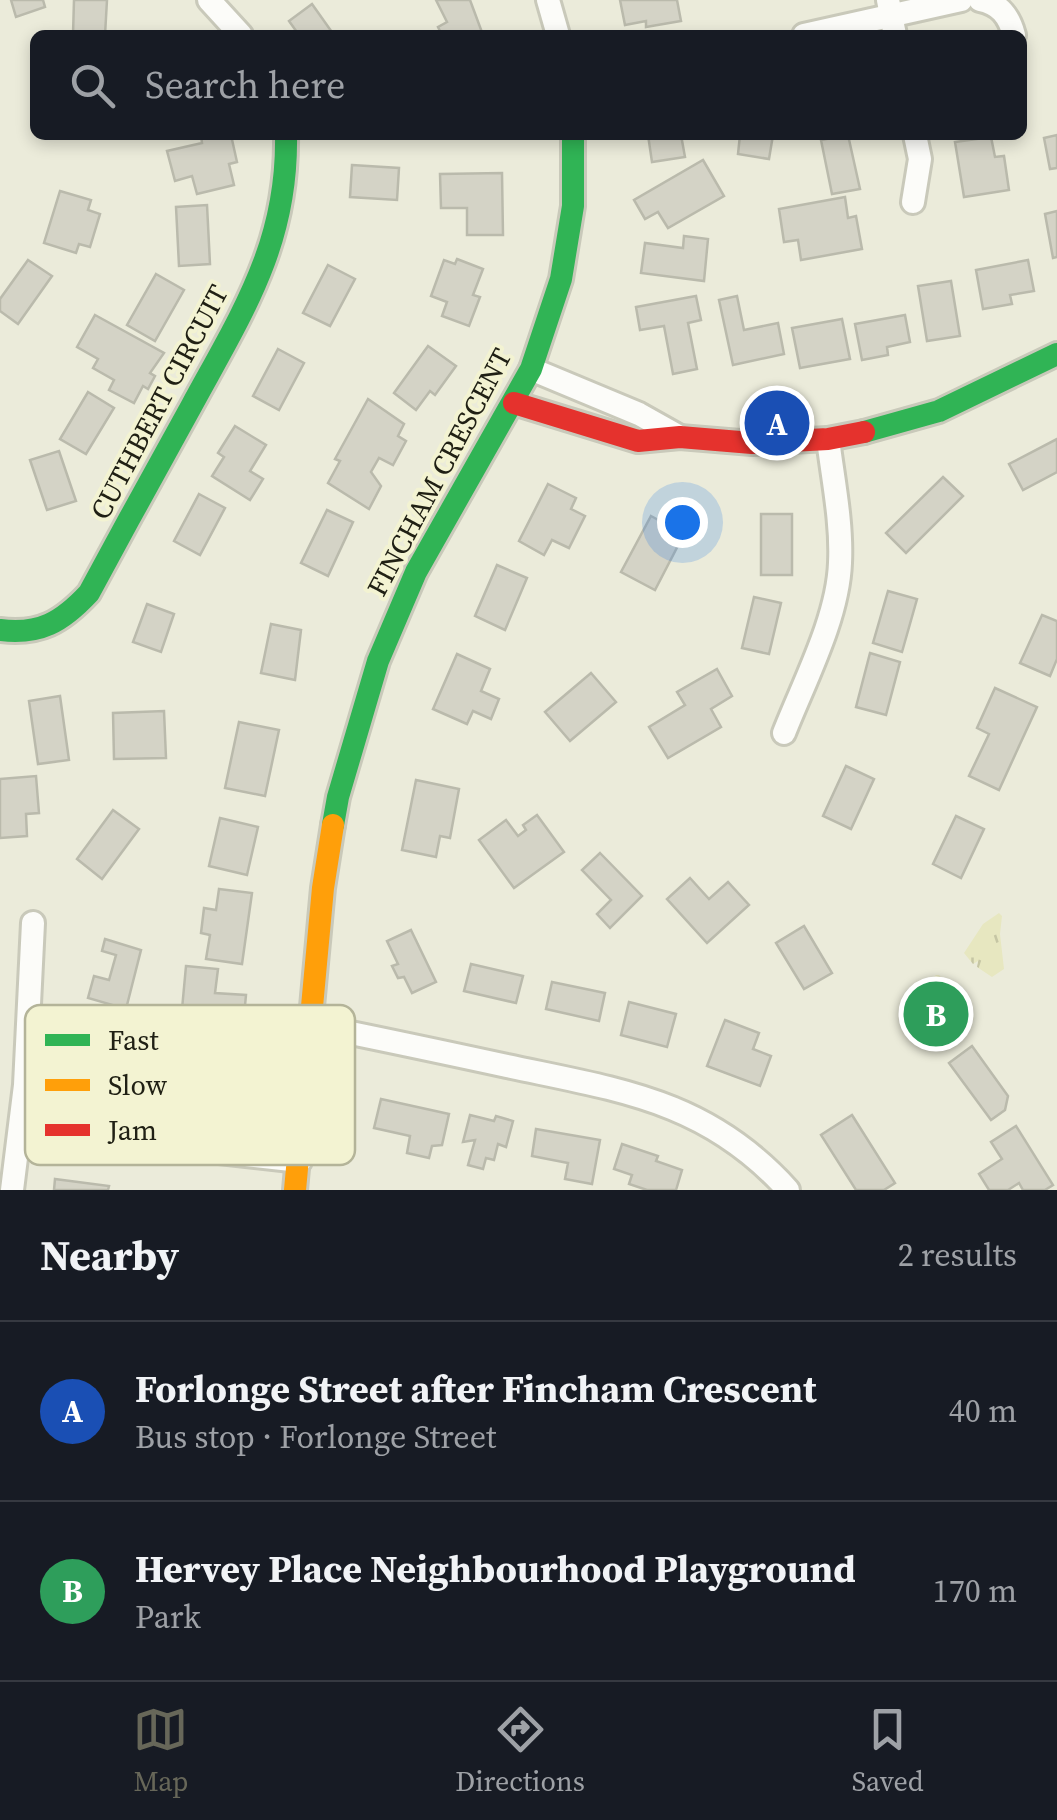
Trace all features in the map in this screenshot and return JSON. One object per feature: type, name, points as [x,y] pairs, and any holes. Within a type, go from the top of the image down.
[{"type":"street","points":[[209,0],[236,30]]},
{"type":"street","points":[[548,0],[557,30]]},
{"type":"street","points":[[830,30],[961,0]]},
{"type":"street","points":[[980,0],[993,2],[1008,17],[1012,30]]},
{"type":"street","name":"CUTHBERT CIRCUIT","points":[[0,630],[28,634],[48,629],[68,618],[89,593],[262,274],[285,203],[286,140]]},
{"type":"street","name":"FINCHAM CRESCENT","points":[[313,1005],[323,888],[338,797],[362,706],[416,572],[530,369],[561,279],[573,206],[573,140]]},
{"type":"street","points":[[913,202],[920,159],[916,140]]},
{"type":"street","points":[[514,403],[638,441],[680,438],[752,443],[828,439],[884,428],[939,411],[1057,354]]},
{"type":"street","points":[[530,369],[639,414],[680,438]]},
{"type":"street","points":[[784,733],[833,607],[840,566],[828,439]]},
{"type":"street","points":[[28,1005],[33,924]]},
{"type":"street","points":[[355,1034],[624,1091],[676,1107],[723,1132],[764,1164],[788,1190]]},
{"type":"street","points":[[12,1190],[25,1061]]},
{"type":"street","points":[[21,1130],[25,1130]]},
{"type":"street","name":"FINCHAM CRESCENT","points":[[295,1190],[299,1165]]},
{"type":"green space","points":[[999,913],[1004,969],[992,977],[977,967],[978,961],[973,964],[964,953],[983,924]]},
{"type":"green space","points":[[936,975],[957,996],[953,1027],[939,1036],[908,1001]]},
{"type":"building","points":[[11,0],[43,0],[45,7],[16,17]]},
{"type":"building","points":[[74,0],[107,0],[105,30],[73,30]]},
{"type":"building","points":[[436,0],[470,0],[481,30],[440,30],[438,27],[447,22]]},
{"type":"building","points":[[620,0],[677,0],[681,21],[646,27],[646,21],[625,25]]},
{"type":"building","points":[[312,4],[330,30],[295,30],[289,21]]},
{"type":"building","points":[[1057,135],[1057,168],[1050,169],[1044,138]]},
{"type":"building","points":[[202,140],[232,140],[237,162],[229,164],[234,185],[197,194],[192,176],[175,181],[167,151]]},
{"type":"building","points":[[649,140],[682,140],[685,157],[652,162]]},
{"type":"building","points":[[739,140],[772,140],[769,159],[738,154]]},
{"type":"building","points":[[821,140],[849,140],[860,189],[832,194]]},
{"type":"building","points":[[992,140],[995,157],[1004,156],[1009,190],[964,197],[955,142]]},
{"type":"building","points":[[703,160],[724,196],[668,228],[658,212],[645,219],[634,200]]},
{"type":"building","points":[[352,165],[399,168],[397,200],[350,197]]},
{"type":"building","points":[[502,173],[503,235],[467,235],[467,208],[441,208],[440,174]]},
{"type":"building","points":[[60,191],[91,200],[88,210],[100,214],[90,247],[79,244],[76,253],[44,243]]},
{"type":"building","points":[[845,197],[848,218],[856,216],[862,249],[801,260],[798,240],[784,242],[779,209]]},
{"type":"building","points":[[207,205],[210,264],[179,266],[176,207]]},
{"type":"building","points":[[1057,211],[1057,257],[1053,258],[1045,214]]},
{"type":"building","points":[[684,236],[708,239],[704,281],[641,273],[645,243],[683,248]]},
{"type":"building","points":[[457,259],[483,269],[473,295],[480,297],[469,326],[442,316],[447,302],[431,296],[444,260],[455,264]]},
{"type":"building","points":[[28,260],[52,276],[18,324],[0,311],[0,299]]},
{"type":"building","points":[[1028,260],[1034,291],[1010,295],[1012,304],[983,309],[976,270]]},
{"type":"building","points":[[328,265],[355,279],[330,326],[303,313]]},
{"type":"building","points":[[156,274],[184,290],[155,341],[127,325]]},
{"type":"building","points":[[951,281],[960,336],[927,341],[918,286]]},
{"type":"building","points":[[696,296],[701,320],[688,323],[697,369],[673,374],[664,326],[640,330],[636,307]]},
{"type":"building","points":[[737,296],[744,330],[778,323],[784,354],[733,365],[719,300]]},
{"type":"building","points":[[95,315],[164,353],[150,373],[155,376],[148,389],[143,386],[134,403],[109,390],[114,380],[93,368],[98,359],[77,347]]},
{"type":"building","points":[[905,315],[910,342],[887,347],[888,355],[862,360],[855,324]]},
{"type":"building","points":[[842,319],[850,359],[800,368],[792,328]]},
{"type":"building","points":[[428,346],[456,366],[435,395],[430,391],[416,410],[394,393]]},
{"type":"building","points":[[278,349],[304,363],[279,410],[253,396]]},
{"type":"building","points":[[88,392],[114,408],[86,454],[60,439]]},
{"type":"building","points":[[368,399],[404,424],[398,436],[406,441],[393,465],[379,458],[371,472],[381,486],[369,509],[328,483],[340,461],[335,459]]},
{"type":"building","points":[[235,426],[266,445],[250,471],[263,479],[250,500],[212,476],[224,457],[218,453]]},
{"type":"building","points":[[1057,439],[1057,472],[1023,490],[1009,464]]},
{"type":"building","points":[[59,451],[76,501],[47,510],[30,460]]},
{"type":"building","points":[[943,477],[963,496],[906,553],[886,533]]},
{"type":"building","points":[[548,484],[576,498],[571,509],[585,516],[569,548],[552,540],[544,555],[519,541]]},
{"type":"building","points":[[199,494],[225,508],[200,555],[174,541]]},
{"type":"building","points":[[327,510],[353,522],[328,576],[301,563]]},
{"type":"building","points":[[761,514],[792,514],[792,575],[761,575]]},
{"type":"building","points":[[651,516],[684,534],[655,590],[621,572]]},
{"type":"building","points":[[497,565],[527,578],[505,630],[475,616]]},
{"type":"building","points":[[888,591],[917,599],[902,652],[873,643]]},
{"type":"building","points":[[754,597],[781,603],[769,654],[742,648]]},
{"type":"building","points":[[147,604],[174,614],[161,652],[133,642]]},
{"type":"building","points":[[1042,615],[1057,621],[1057,659],[1050,676],[1020,663]]},
{"type":"building","points":[[271,624],[301,630],[295,680],[261,673]]},
{"type":"building","points":[[870,653],[900,662],[886,715],[856,707]]},
{"type":"building","points":[[457,654],[490,669],[481,691],[499,699],[491,719],[473,711],[467,724],[433,709]]},
{"type":"building","points":[[717,669],[732,696],[711,709],[721,727],[668,758],[649,727],[685,705],[677,692]]},
{"type":"building","points":[[591,673],[616,702],[570,741],[545,712]]},
{"type":"building","points":[[995,688],[1037,707],[999,790],[969,776],[989,734],[977,728]]},
{"type":"building","points":[[60,696],[69,760],[38,764],[29,701]]},
{"type":"building","points":[[164,711],[166,758],[114,759],[113,713]]},
{"type":"building","points":[[239,722],[279,730],[265,796],[225,788]]},
{"type":"building","points":[[846,766],[874,779],[851,829],[823,816]]},
{"type":"building","points":[[36,776],[39,813],[26,814],[27,836],[0,838],[0,779]]},
{"type":"building","points":[[416,780],[459,789],[450,838],[440,836],[436,857],[402,850]]},
{"type":"building","points":[[113,810],[139,829],[102,879],[77,859]]},
{"type":"building","points":[[537,815],[564,852],[514,888],[479,840],[506,820],[518,836],[526,830],[523,825]]},
{"type":"building","points":[[956,816],[984,829],[961,878],[933,864]]},
{"type":"building","points":[[220,818],[258,827],[247,875],[209,866]]},
{"type":"building","points":[[600,853],[642,896],[610,928],[597,914],[611,900],[582,870]]},
{"type":"building","points":[[690,878],[709,899],[728,882],[749,905],[707,943],[667,899]]},
{"type":"building","points":[[219,889],[252,893],[242,964],[206,959],[210,935],[201,933],[204,908],[216,910]]},
{"type":"building","points":[[804,926],[832,973],[804,989],[776,943]]},
{"type":"building","points":[[411,930],[436,982],[412,993],[404,977],[398,978],[392,966],[398,964],[387,941]]},
{"type":"building","points":[[105,939],[141,950],[127,1005],[88,998],[94,976],[109,980],[116,955],[102,951]]},
{"type":"building","points":[[471,964],[523,976],[516,1003],[464,991]]},
{"type":"building","points":[[186,966],[218,969],[215,993],[246,995],[245,1005],[182,1005]]},
{"type":"building","points":[[552,982],[605,993],[599,1021],[546,1009]]},
{"type":"building","points":[[629,1002],[676,1014],[667,1047],[621,1035]]},
{"type":"building","points":[[725,1020],[759,1033],[753,1049],[771,1056],[760,1086],[707,1066]]},
{"type":"building","points":[[972,1046],[1008,1096],[1005,1110],[991,1120],[949,1063]]},
{"type":"building","points":[[381,1099],[449,1114],[442,1145],[432,1146],[429,1158],[407,1153],[410,1136],[374,1128]]},
{"type":"building","points":[[470,1115],[513,1121],[506,1147],[498,1144],[494,1160],[486,1158],[483,1169],[468,1165],[475,1140],[463,1142]]},
{"type":"building","points":[[852,1115],[895,1183],[884,1190],[856,1190],[821,1135]]},
{"type":"building","points":[[1016,1126],[1053,1185],[1045,1190],[1023,1190],[1019,1183],[1008,1190],[989,1190],[979,1174],[1002,1159],[991,1142]]},
{"type":"building","points":[[536,1129],[600,1140],[592,1184],[565,1179],[568,1163],[532,1156]]},
{"type":"building","points":[[622,1144],[658,1156],[656,1161],[682,1170],[676,1190],[647,1190],[629,1184],[632,1175],[614,1169]]},
{"type":"building","points":[[55,1179],[109,1186],[108,1190],[54,1190]]},
{"type":"traffic: fast","points":[[0,630],[27,630],[49,624],[89,593],[228,339],[258,276],[279,210],[286,140]]},
{"type":"traffic: fast","points":[[333,825],[378,661],[416,572],[531,369],[561,279],[573,206],[573,140]]},
{"type":"traffic: fast","points":[[864,432],[939,411],[1057,354]]},
{"type":"traffic: slow","points":[[312,1005],[333,825]]},
{"type":"traffic: slow","points":[[295,1190],[297,1165]]},
{"type":"traffic: jam","points":[[514,403],[638,441],[680,437],[752,443],[828,439],[864,432]]},
{"type":"place","name":"Forlonge Street after Fincham Crescent","points":[[777,423]]},
{"type":"place","name":"Hervey Place Neighbourhood Playground","points":[[936,1014]]}]
